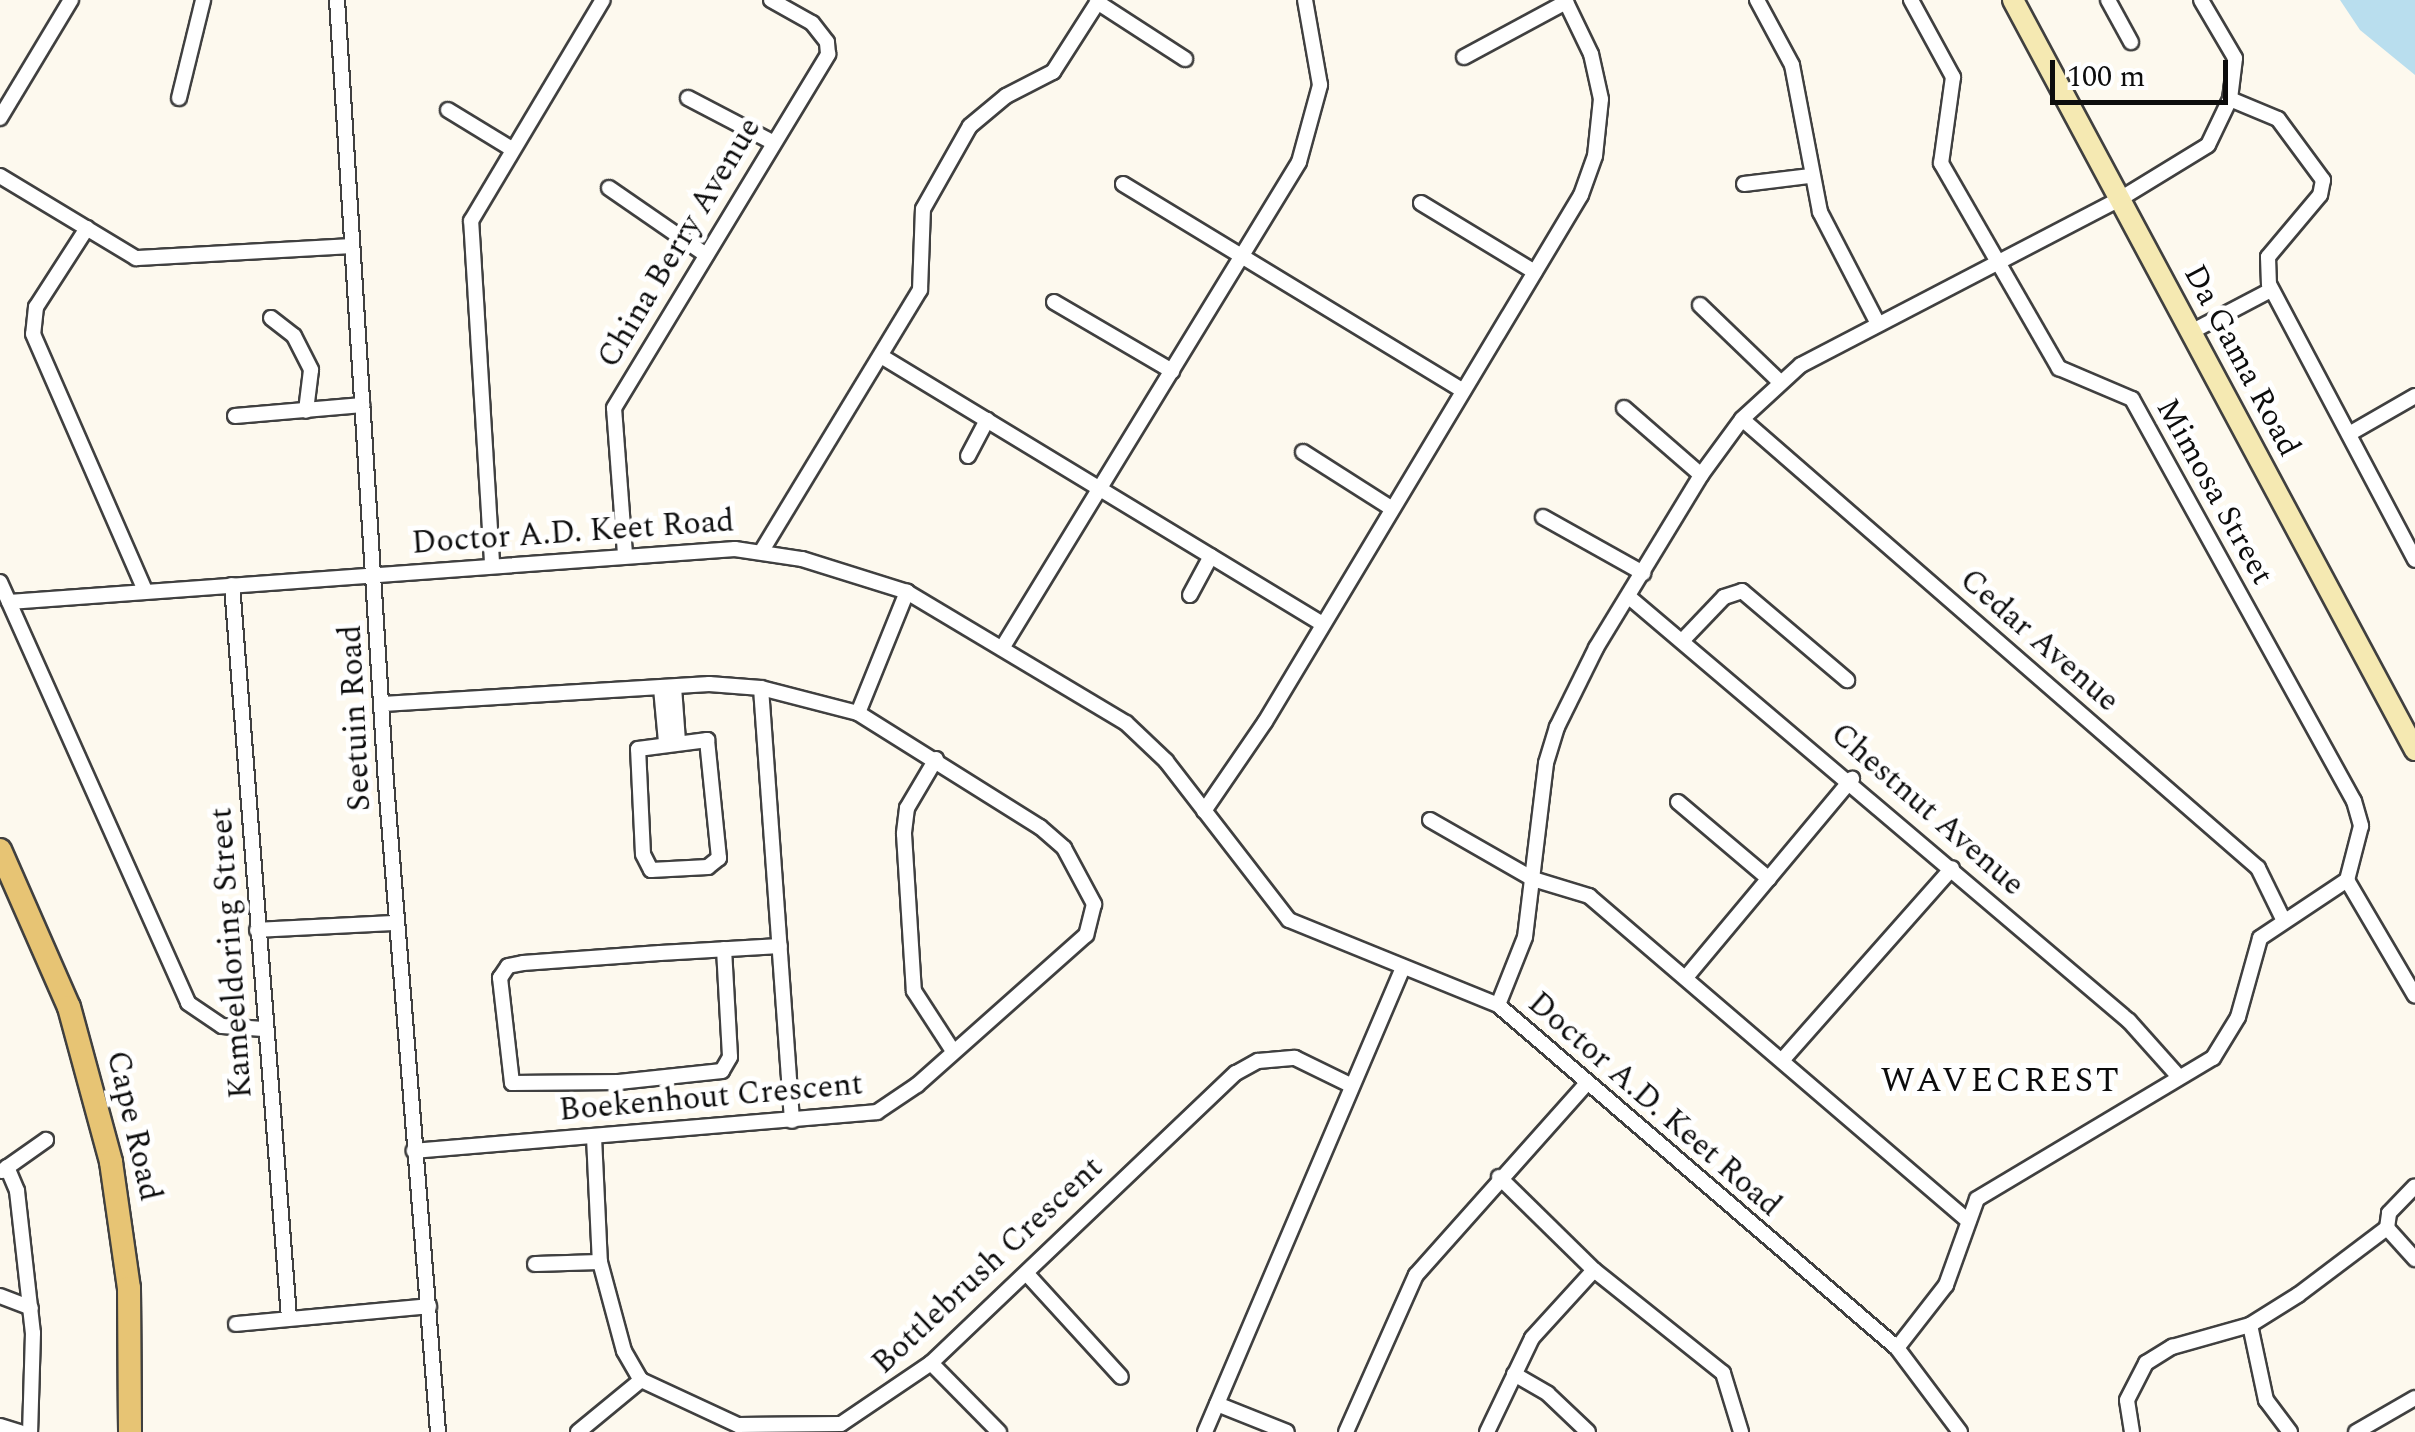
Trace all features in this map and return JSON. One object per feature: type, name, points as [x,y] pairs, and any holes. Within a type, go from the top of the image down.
[{"type":"main road","name":"Cape Road","points":[[0,850],[57,973],[107,1144],[128,1288],[130,1432]]},
{"type":"street","points":[[0,118],[71,0]]},
{"type":"street","points":[[179,98],[204,0]]},
{"type":"street","name":"Seetuin Road","points":[[338,0],[350,246],[376,575],[396,924],[438,1432]]},
{"type":"street","points":[[492,562],[468,238],[477,205],[603,0]]},
{"type":"street","name":"China Berry Avenue","points":[[625,554],[614,408],[828,47],[812,23],[771,0]]},
{"type":"street","points":[[1004,644],[1243,255],[1314,126],[1321,73],[1305,0]]},
{"type":"street","points":[[1757,0],[1792,65],[1809,176],[1820,212],[1878,324]]},
{"type":"street","name":"Mimosa Street","points":[[1911,0],[1952,78],[1941,163],[2059,368],[2132,399],[2354,801],[2361,826],[2347,880]]},
{"type":"street","name":"Da Gama Road","points":[[2014,0],[2415,750]]},
{"type":"street","points":[[2108,0],[2131,42]]},
{"type":"street","points":[[1498,1006],[1516,972],[1534,878],[1546,762],[1556,727],[1701,475],[1742,419],[1778,381],[1878,324],[2120,198],[2208,145],[2230,99],[2235,58],[2201,0]]},
{"type":"street","points":[[762,550],[920,290],[923,209],[970,126],[994,103],[1053,72],[1098,1],[1185,60]]},
{"type":"street","points":[[1204,811],[1581,195],[1601,125],[1591,54],[1566,1],[1464,57]]},
{"type":"street","points":[[688,98],[772,142]]},
{"type":"street","points":[[2230,99],[2278,119],[2323,180],[2320,195],[2268,256],[2271,290],[2410,537],[2415,560]]},
{"type":"street","points":[[448,110],[512,149]]},
{"type":"street","points":[[0,176],[145,259],[350,246]]},
{"type":"street","points":[[1744,184],[1809,176]]},
{"type":"street","points":[[1123,184],[1463,390]]},
{"type":"street","points":[[609,188],[706,256]]},
{"type":"street","points":[[1421,203],[1534,272]]},
{"type":"street","points":[[87,228],[36,307],[33,334],[144,588]]},
{"type":"street","points":[[2191,332],[2271,290]]},
{"type":"street","points":[[1054,302],[1172,370]]},
{"type":"street","points":[[1700,305],[1778,381]]},
{"type":"street","points":[[282,320],[311,370],[306,411]]},
{"type":"street","points":[[881,356],[1321,623]]},
{"type":"street","points":[[2349,434],[2415,396]]},
{"type":"street","points":[[236,416],[362,404]]},
{"type":"street","points":[[1624,408],[1701,475]]},
{"type":"street","name":"Cedar Avenue","points":[[1742,419],[2258,868],[2282,918]]},
{"type":"street","points":[[968,456],[987,420]]},
{"type":"street","points":[[1303,452],[1392,508]]},
{"type":"street","points":[[1543,517],[1643,573]]},
{"type":"street","name":"Doctor A.D. Keet Road","points":[[9,602],[144,588],[376,575],[492,562],[762,550],[907,592],[1004,644],[1126,723],[1204,811],[1289,920],[1402,970],[1498,1006],[1585,1085],[1897,1348],[1960,1432]]},
{"type":"street","points":[[1190,595],[1211,556]]},
{"type":"street","points":[[0,582],[188,1003],[222,1026],[263,1029]]},
{"type":"street","name":"Kameeldoring Street","points":[[232,584],[263,1029],[289,1316]]},
{"type":"street","points":[[1682,641],[1724,597],[1742,591],[1847,680]]},
{"type":"street","points":[[858,713],[907,592]]},
{"type":"street","name":"Chestnut Avenue","points":[[1629,597],[1852,779],[2129,1020],[2179,1077]]},
{"type":"street","points":[[667,688],[672,742]]},
{"type":"street","name":"Boekenhout Crescent","points":[[383,704],[667,688],[761,688],[858,713],[936,759],[1064,848],[1094,904],[1086,934],[877,1112],[414,1151]]},
{"type":"street","points":[[761,688],[792,1122]]},
{"type":"street","points":[[703,739],[711,747],[720,851],[708,867],[657,871],[644,863],[636,756],[642,745],[672,742],[703,739]]},
{"type":"street","points":[[936,759],[905,815],[913,985],[953,1051]]},
{"type":"street","points":[[1688,976],[1852,779]]},
{"type":"street","points":[[1678,802],[1769,879]]},
{"type":"street","points":[[1430,820],[1534,878],[1589,896],[1785,1058],[1966,1219]]},
{"type":"street","points":[[1785,1058],[1952,868]]},
{"type":"street","points":[[1897,1348],[1946,1285],[1966,1219],[1998,1183],[2199,1069],[2227,1041],[2250,958],[2282,918],[2347,880],[2415,996]]},
{"type":"street","points":[[258,930],[396,924]]},
{"type":"street","points":[[724,949],[730,1057],[717,1074],[512,1083],[500,978],[508,966],[724,949],[780,946]]},
{"type":"street","points":[[1205,1432],[1402,970]]},
{"type":"street","name":"Bottlebrush Crescent","points":[[641,1380],[738,1429],[843,1428],[930,1363],[1236,1074],[1258,1060],[1295,1058],[1350,1085]]},
{"type":"street","points":[[1346,1432],[1416,1275],[1499,1177],[1585,1085]]},
{"type":"street","points":[[578,1432],[641,1380],[618,1333],[600,1262],[594,1137]]},
{"type":"street","points":[[30,1432],[31,1308],[17,1190],[4,1170],[46,1140]]},
{"type":"street","points":[[1499,1177],[1594,1270],[1723,1373],[1741,1432]]},
{"type":"street","points":[[2132,1432],[2127,1400],[2146,1364],[2187,1341],[2250,1325],[2387,1228],[2389,1213],[2415,1186]]},
{"type":"street","points":[[2387,1228],[2415,1259]]},
{"type":"street","points":[[535,1264],[600,1262]]},
{"type":"street","points":[[1488,1432],[1532,1338],[1594,1270]]},
{"type":"street","points":[[1027,1274],[1122,1377]]},
{"type":"street","points":[[0,1296],[31,1308]]},
{"type":"street","points":[[236,1324],[289,1316],[428,1306]]},
{"type":"street","points":[[2250,1325],[2266,1400],[2290,1432]]},
{"type":"street","points":[[930,1363],[998,1432]]},
{"type":"street","points":[[1514,1374],[1548,1394],[1588,1432]]},
{"type":"street","points":[[2356,1432],[2415,1398]]},
{"type":"street","points":[[1217,1404],[1288,1432]]},
{"type":"street","points":[[0,1426],[20,1432]]},
{"type":"water","points":[[2340,0],[2415,0],[2415,75],[2360,30]]},
{"type":"district","name":"WAVECREST","points":[[2001,1081]]}]
